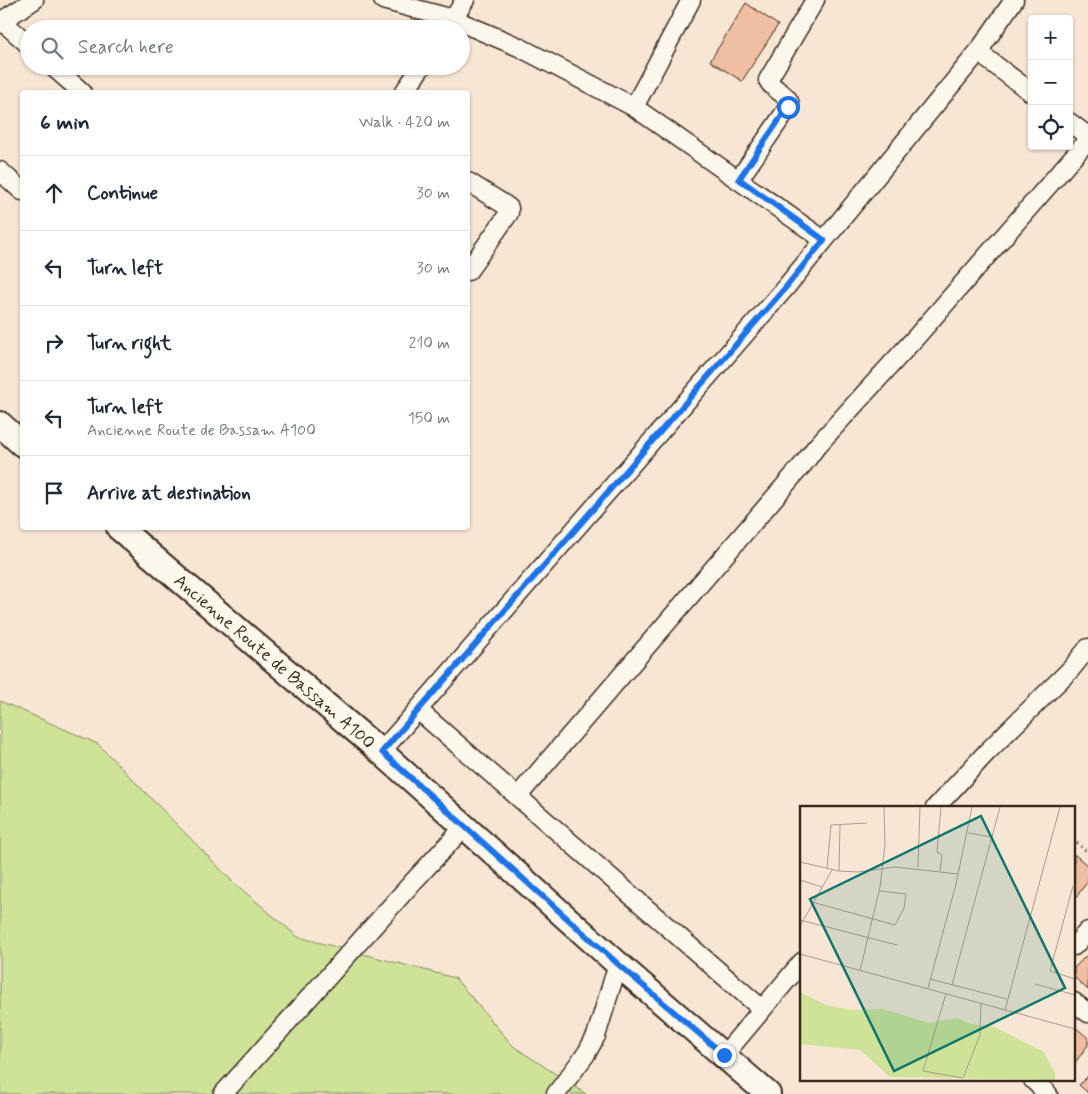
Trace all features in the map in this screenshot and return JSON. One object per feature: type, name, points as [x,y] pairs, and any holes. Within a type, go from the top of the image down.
[{"type":"main road","points":[[0,424],[20,442]]},
{"type":"main road","name":"Ancienne Route de Bassam A100","points":[[121,530],[382,752],[618,964],[768,1094]]},
{"type":"street","points":[[20,38],[1,22],[34,0]]},
{"type":"street","points":[[383,0],[439,20]]},
{"type":"street","points":[[452,20],[465,0]]},
{"type":"street","points":[[634,107],[690,0]]},
{"type":"street","points":[[739,179],[790,105],[788,99],[770,84],[768,80],[815,0]]},
{"type":"street","points":[[382,752],[786,287],[978,52],[1014,0]]},
{"type":"street","points":[[470,31],[519,47],[634,107],[824,240]]},
{"type":"street","points":[[978,52],[1028,90]]},
{"type":"street","points":[[62,75],[80,90]]},
{"type":"street","points":[[405,90],[416,75]]},
{"type":"street","points":[[1073,125],[1088,136]]},
{"type":"street","points":[[518,796],[816,447],[917,336],[1088,140]]},
{"type":"street","points":[[0,171],[20,189]]},
{"type":"street","points":[[470,183],[509,208],[509,213],[470,268]]},
{"type":"street","points":[[937,806],[987,752],[1070,669],[1088,648]]},
{"type":"street","points":[[418,710],[762,1009]]},
{"type":"street","points":[[222,1094],[464,827]]},
{"type":"street","points":[[1076,944],[1088,931]]},
{"type":"street","points":[[556,1094],[586,1054],[596,1036],[618,964]]},
{"type":"street","points":[[724,1055],[800,964]]},
{"type":"street","points":[[1076,1004],[1088,1013]]},
{"type":"street","points":[[1035,1082],[1048,1094]]},
{"type":"path","points":[[1077,843],[1088,853]]},
{"type":"green space","points":[[0,701],[98,744],[233,882],[298,937],[455,978],[513,1046],[586,1094],[0,1094]]},
{"type":"building","points":[[746,3],[778,25],[742,81],[710,61]]},
{"type":"building","points":[[1076,856],[1088,866],[1088,881],[1076,897]]},
{"type":"building","points":[[1088,954],[1088,990],[1076,979],[1076,966]]},
{"type":"building","points":[[1076,1028],[1088,1038],[1088,1045],[1076,1061]]},
{"type":"building","points":[[1088,1076],[1088,1093],[1079,1085]]},
{"type":"route","points":[[724,1055],[618,964],[382,752],[543,564],[786,287],[824,240],[739,179],[788,107]]}]
